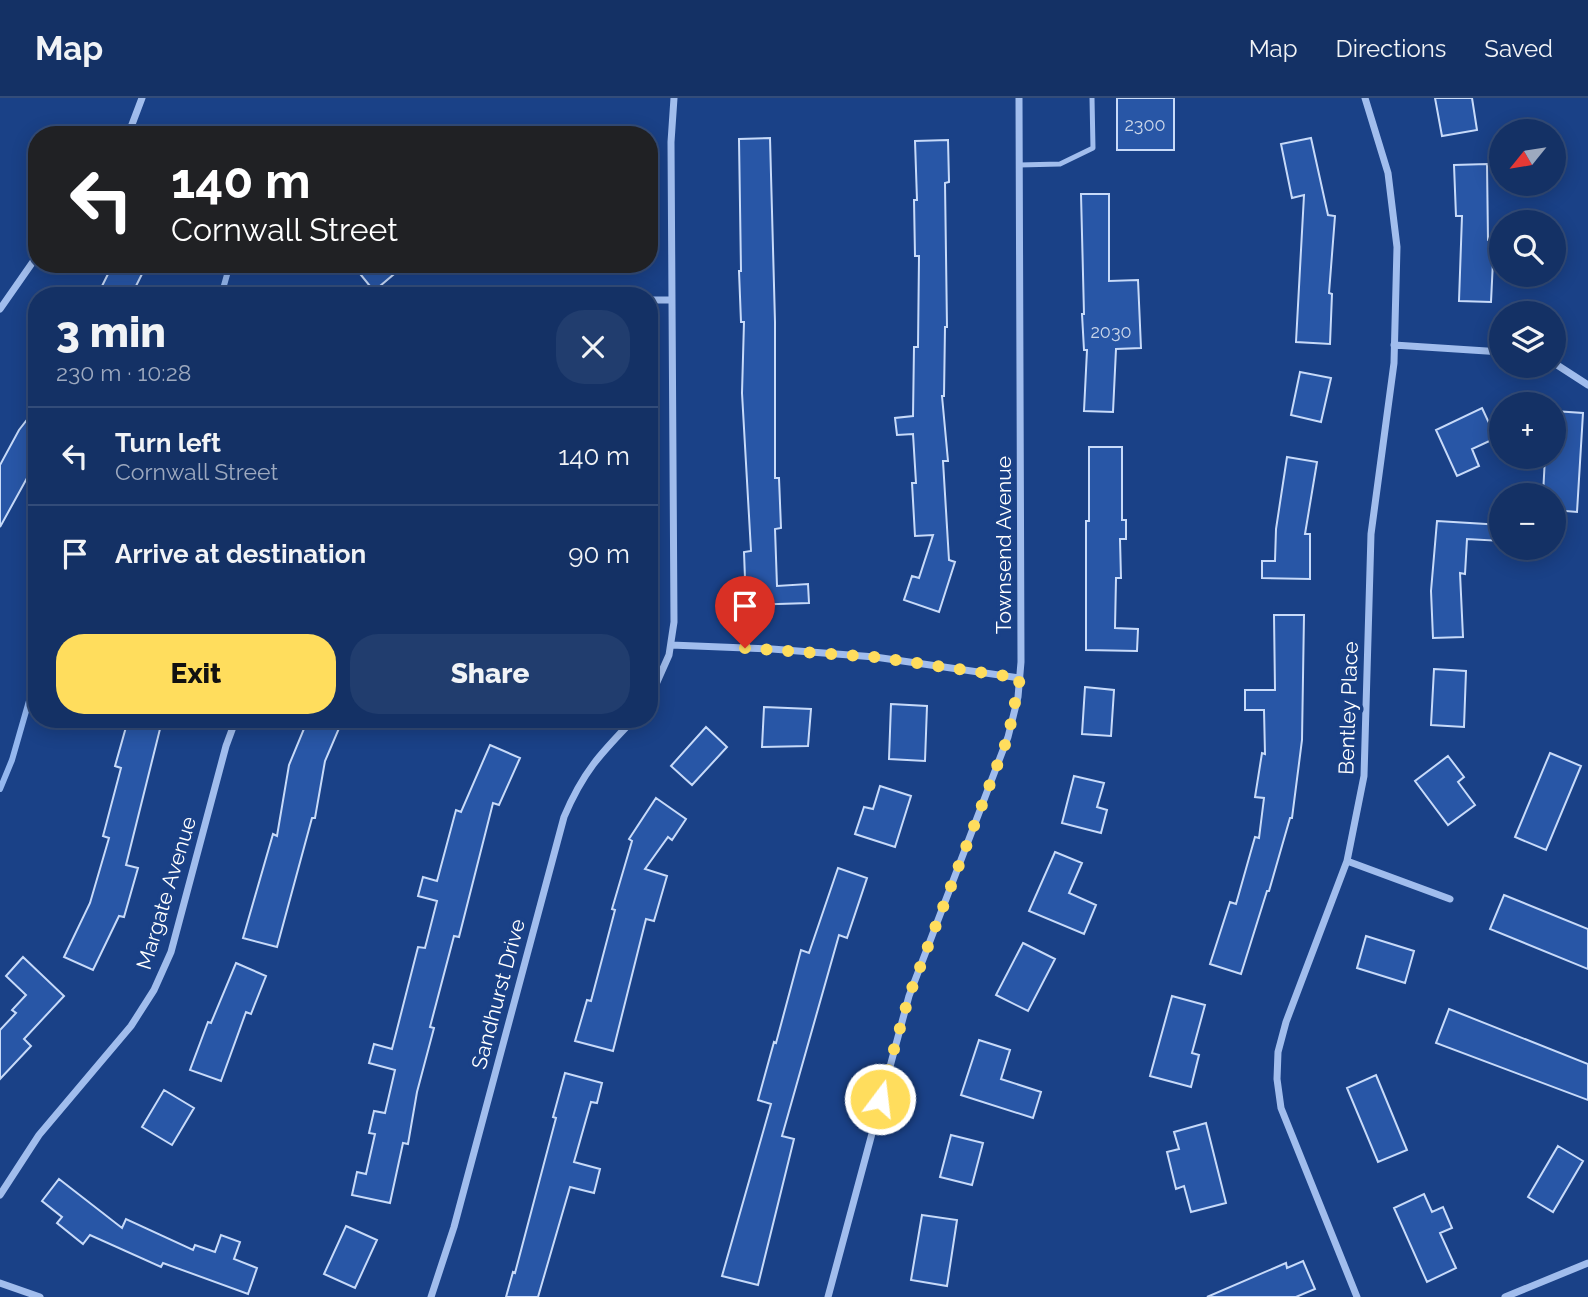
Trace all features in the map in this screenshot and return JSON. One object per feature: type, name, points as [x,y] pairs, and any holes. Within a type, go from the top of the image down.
[{"type":"street","points":[[131,126],[142,98]]},
{"type":"street","points":[[658,682],[671,645],[674,622],[671,142],[674,98]]},
{"type":"street","name":"Townsend Avenue","points":[[828,1297],[898,1031],[1008,737],[1020,678],[1020,98]]},
{"type":"street","name":"Bentley Place","points":[[1357,1297],[1281,1108],[1277,1079],[1278,1052],[1286,1022],[1347,861],[1364,776],[1371,534],[1384,448],[1397,296],[1396,222],[1388,173],[1365,98]]},
{"type":"street","points":[[0,309],[28,270]]},
{"type":"street","points":[[658,300],[671,300]]},
{"type":"street","points":[[1394,345],[1489,351]]},
{"type":"street","points":[[1566,371],[1588,385]]},
{"type":"street","points":[[671,645],[875,657],[1020,678]]},
{"type":"street","name":"Margate Avenue","points":[[0,1195],[39,1135],[131,1026],[154,990],[171,952],[233,728]]},
{"type":"street","name":"Sandhurst Drive","points":[[431,1297],[454,1227],[564,817],[577,786],[597,757],[625,728]]},
{"type":"street","points":[[1347,861],[1450,899]]},
{"type":"street","points":[[1505,1297],[1588,1264]]},
{"type":"street","points":[[0,1283],[40,1297]]},
{"type":"lane","points":[[1019,165],[1060,164],[1093,148],[1092,98]]},
{"type":"building","points":[[1117,98],[1174,98],[1174,150],[1117,150]]},
{"type":"building","points":[[1435,98],[1472,98],[1477,130],[1442,136]]},
{"type":"building","points":[[770,138],[775,322],[775,478],[779,478],[781,528],[775,529],[777,586],[808,584],[809,603],[746,605],[744,552],[751,551],[742,393],[744,322],[741,322],[739,271],[739,139]]},
{"type":"building","points":[[1311,138],[1328,215],[1335,216],[1329,293],[1332,294],[1330,344],[1296,342],[1304,195],[1292,198],[1281,144]]},
{"type":"building","points":[[948,140],[949,182],[945,183],[947,327],[942,396],[948,461],[943,461],[949,560],[955,562],[939,612],[904,600],[912,576],[919,578],[933,535],[915,536],[913,434],[897,435],[895,418],[913,416],[914,347],[918,347],[919,256],[915,256],[915,141]]},
{"type":"building","points":[[1487,164],[1489,287],[1492,287],[1489,302],[1459,301],[1462,216],[1456,216],[1454,165]]},
{"type":"building","points":[[1081,194],[1109,194],[1109,281],[1138,280],[1141,348],[1116,349],[1113,412],[1084,411],[1087,350],[1084,350],[1082,314]]},
{"type":"building","points":[[108,273],[142,273],[136,287],[102,287]]},
{"type":"building","points":[[359,273],[395,273],[379,287],[371,287]]},
{"type":"building","points":[[1300,372],[1331,378],[1321,422],[1291,415]]},
{"type":"building","points":[[1482,408],[1489,423],[1489,441],[1472,449],[1479,466],[1457,476],[1436,430]]},
{"type":"building","points":[[1566,412],[1583,413],[1577,512],[1566,511],[1566,483],[1544,483],[1544,469],[1566,469]]},
{"type":"building","points":[[28,418],[28,476],[0,527],[0,465]]},
{"type":"building","points":[[1089,447],[1122,447],[1122,520],[1126,520],[1126,539],[1120,539],[1121,578],[1116,578],[1115,628],[1138,629],[1137,651],[1086,650]]},
{"type":"building","points":[[1287,457],[1317,462],[1305,534],[1310,534],[1310,579],[1262,578],[1262,561],[1275,561],[1276,529]]},
{"type":"building","points":[[1437,521],[1489,524],[1489,540],[1467,539],[1465,574],[1460,573],[1463,637],[1433,638],[1431,591]]},
{"type":"building","points":[[1274,615],[1304,615],[1302,740],[1292,818],[1241,974],[1210,964],[1230,902],[1236,904],[1255,837],[1259,838],[1264,798],[1255,797],[1262,753],[1265,754],[1264,710],[1245,710],[1245,690],[1275,690]]},
{"type":"building","points":[[1434,669],[1466,671],[1464,727],[1431,725]]},
{"type":"building","points":[[1085,687],[1114,690],[1111,736],[1082,734]]},
{"type":"building","points":[[891,704],[927,706],[925,761],[889,759]]},
{"type":"building","points":[[764,707],[811,709],[808,746],[762,747]]},
{"type":"building","points":[[706,727],[727,747],[692,785],[671,766]]},
{"type":"building","points":[[126,728],[160,729],[126,865],[138,868],[124,917],[119,916],[93,970],[64,957],[90,903],[109,838],[103,836],[121,768],[115,766]]},
{"type":"building","points":[[304,728],[339,728],[325,761],[315,818],[312,818],[277,947],[243,938],[273,834],[277,836],[289,765]]},
{"type":"building","points":[[490,745],[520,758],[499,805],[493,803],[459,937],[454,936],[430,1027],[434,1028],[417,1092],[408,1144],[403,1143],[390,1203],[352,1195],[357,1172],[366,1174],[375,1134],[369,1133],[374,1111],[385,1113],[395,1070],[369,1063],[374,1044],[392,1049],[418,947],[425,948],[437,901],[418,896],[423,877],[437,881],[456,810],[461,812]]},
{"type":"building","points":[[1550,753],[1581,766],[1546,850],[1515,837]]},
{"type":"building","points":[[1448,756],[1464,777],[1458,782],[1475,805],[1448,825],[1415,781]]},
{"type":"building","points":[[1074,776],[1104,783],[1097,807],[1107,810],[1101,833],[1062,823]]},
{"type":"building","points":[[880,786],[911,796],[895,847],[855,834],[864,807],[873,809]]},
{"type":"building","points":[[656,798],[686,819],[672,840],[668,837],[645,869],[667,876],[654,921],[646,919],[613,1051],[575,1041],[587,1000],[591,1001],[615,910],[612,909],[632,841],[629,839]]},
{"type":"building","points":[[1055,852],[1082,863],[1069,893],[1096,905],[1084,934],[1029,911]]},
{"type":"building","points":[[838,868],[867,878],[847,938],[839,935],[782,1136],[794,1139],[758,1285],[722,1276],[771,1104],[758,1100],[774,1042],[776,1043],[801,950],[809,953]]},
{"type":"building","points":[[1504,895],[1588,929],[1588,969],[1490,929]]},
{"type":"building","points":[[1366,936],[1414,951],[1405,983],[1357,968]]},
{"type":"building","points":[[1023,943],[1055,959],[1028,1011],[996,995]]},
{"type":"building","points":[[23,957],[64,996],[24,1039],[31,1046],[0,1079],[0,1030],[16,1013],[12,1010],[26,995],[6,976]]},
{"type":"building","points":[[236,963],[266,976],[251,1014],[246,1012],[221,1081],[190,1070],[208,1022],[211,1023]]},
{"type":"building","points":[[1172,996],[1205,1005],[1192,1053],[1199,1055],[1191,1087],[1150,1076]]},
{"type":"building","points":[[1449,1009],[1588,1064],[1588,1100],[1436,1043]]},
{"type":"building","points":[[979,1040],[1010,1050],[1001,1079],[1041,1092],[1033,1118],[961,1095]]},
{"type":"building","points":[[565,1073],[602,1083],[597,1103],[591,1102],[574,1162],[600,1169],[594,1193],[570,1187],[538,1297],[506,1297],[513,1272],[515,1273],[556,1118],[553,1117]]},
{"type":"building","points":[[1376,1075],[1407,1150],[1378,1162],[1347,1088]]},
{"type":"building","points":[[164,1090],[194,1108],[172,1145],[142,1127]]},
{"type":"building","points":[[1206,1123],[1226,1203],[1191,1212],[1184,1186],[1176,1189],[1167,1152],[1179,1149],[1174,1132]]},
{"type":"building","points":[[951,1135],[983,1143],[972,1185],[940,1177]]},
{"type":"building","points":[[1558,1146],[1583,1161],[1553,1212],[1528,1197]]},
{"type":"building","points":[[59,1179],[122,1228],[126,1219],[193,1250],[195,1245],[215,1252],[221,1235],[240,1242],[234,1259],[257,1268],[248,1294],[163,1263],[161,1267],[90,1235],[83,1244],[57,1223],[62,1217],[42,1201]]},
{"type":"building","points":[[1424,1194],[1432,1212],[1443,1207],[1452,1228],[1440,1233],[1456,1268],[1427,1282],[1394,1208]]},
{"type":"building","points":[[922,1215],[957,1220],[947,1286],[911,1280]]},
{"type":"building","points":[[346,1226],[377,1240],[355,1288],[324,1274]]},
{"type":"building","points":[[1303,1261],[1315,1289],[1296,1297],[1207,1297],[1286,1263],[1287,1268]]},
{"type":"waterway","points":[[224,287],[227,273]]},
{"type":"waterway","points":[[0,789],[12,760],[28,704]]},
{"type":"route","points":[[745,648],[875,657],[1020,678],[1008,737],[909,996],[880,1099]]}]
